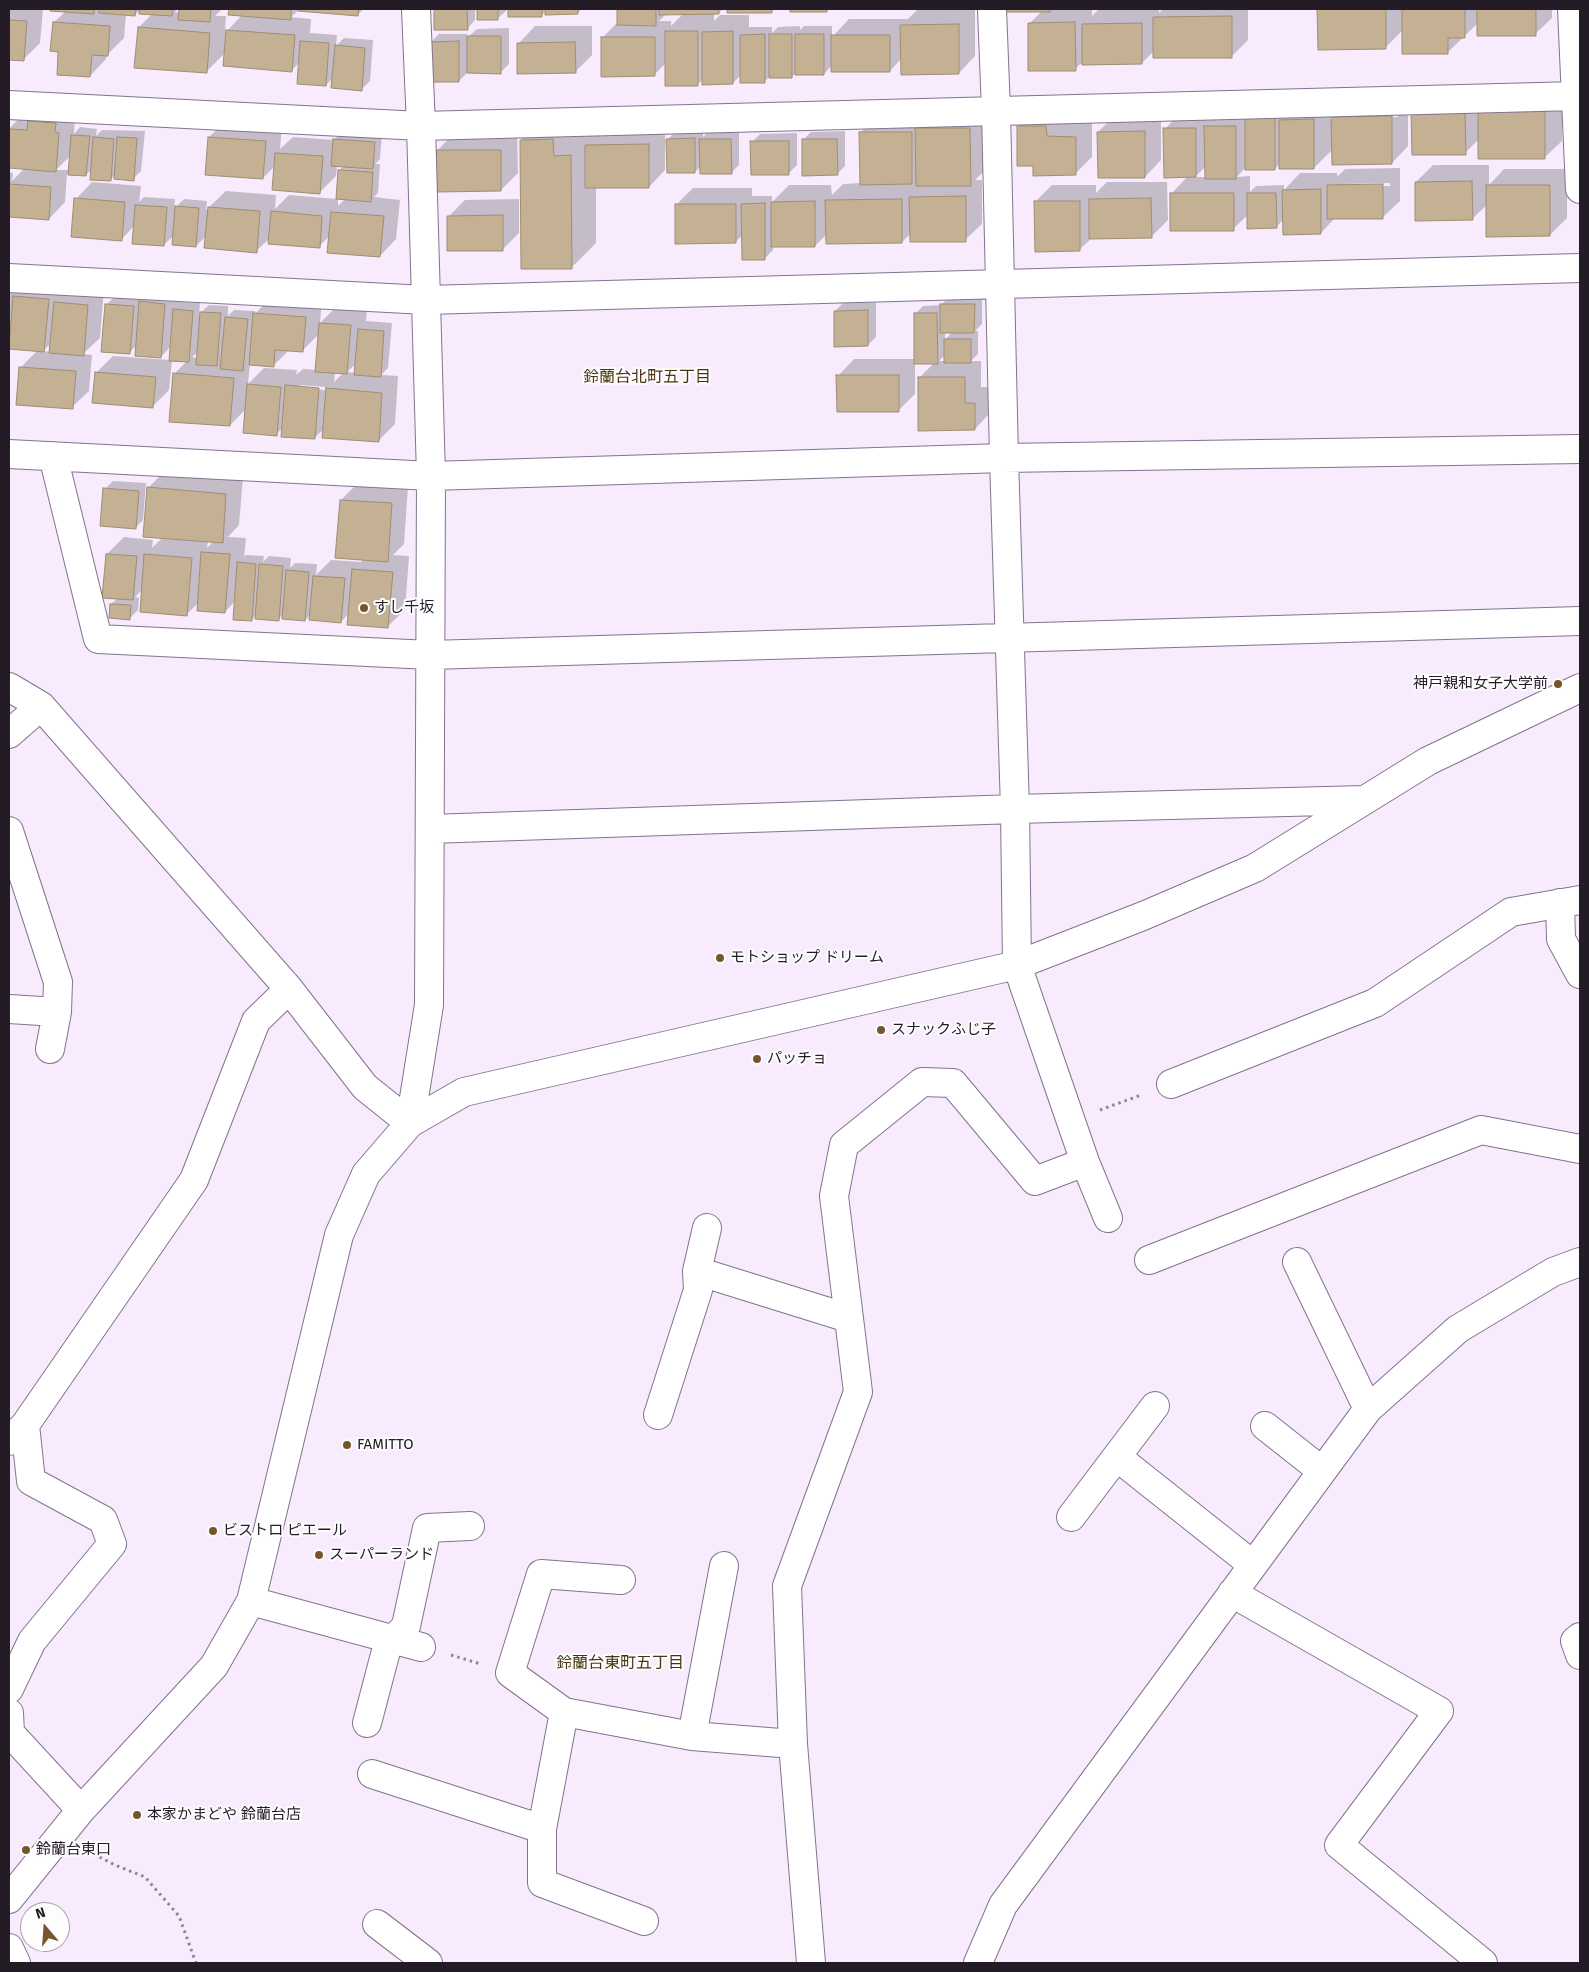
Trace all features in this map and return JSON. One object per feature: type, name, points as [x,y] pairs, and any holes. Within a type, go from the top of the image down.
[{"type":"street","points":[[410,1123],[429,1005],[430,829],[431,476],[416,9]]},
{"type":"street","points":[[992,9],[1015,809],[1017,964],[1085,1162],[1108,1218]]},
{"type":"street","points":[[1572,9],[1580,189]]},
{"type":"street","points":[[9,105],[421,126],[1577,96]]},
{"type":"street","points":[[9,278],[426,300],[1580,268]]},
{"type":"street","points":[[9,454],[431,476],[1004,458],[1580,449]]},
{"type":"street","points":[[53,456],[98,639],[430,654],[1580,621]]},
{"type":"street","points":[[9,687],[42,706],[289,989],[365,1087],[410,1123]]},
{"type":"street","points":[[9,1899],[81,1810],[214,1666],[251,1601],[339,1235],[366,1174],[410,1123],[464,1092],[1017,964],[1143,916],[1254,868],[1428,760],[1580,688]]},
{"type":"street","points":[[9,734],[42,706]]},
{"type":"street","points":[[430,829],[1015,809],[1365,800]]},
{"type":"street","points":[[9,831],[58,982],[57,1012],[50,1049]]},
{"type":"street","points":[[1171,1084],[1375,1003],[1511,912],[1570,901],[1561,940],[1580,974]]},
{"type":"street","points":[[9,1689],[32,1640],[112,1544],[103,1520],[32,1481],[17,1433],[194,1180],[256,1021],[289,989]]},
{"type":"street","points":[[9,1009],[57,1012]]},
{"type":"street","points":[[811,1963],[793,1744],[787,1586],[858,1392],[834,1196],[844,1144],[922,1082],[953,1083],[1035,1181],[1085,1162]]},
{"type":"street","points":[[1149,1260],[1481,1130],[1580,1150]]},
{"type":"street","points":[[658,1415],[698,1290],[697,1271],[707,1228]]},
{"type":"street","points":[[1297,1262],[1368,1409]]},
{"type":"street","points":[[978,1963],[1002,1905],[1368,1409],[1458,1329],[1553,1272],[1580,1262]]},
{"type":"street","points":[[697,1271],[848,1318]]},
{"type":"street","points":[[1071,1517],[1155,1406]]},
{"type":"street","points":[[1265,1426],[1322,1471]]},
{"type":"street","points":[[1117,1458],[1253,1565]]},
{"type":"street","points":[[367,1723],[387,1648],[406,1626],[428,1528],[470,1526]]},
{"type":"street","points":[[692,1736],[724,1566]]},
{"type":"street","points":[[621,1580],[541,1574],[510,1673],[564,1712],[692,1736],[793,1744]]},
{"type":"street","points":[[1232,1593],[1439,1711],[1339,1845],[1482,1963]]},
{"type":"street","points":[[251,1601],[395,1638],[421,1647]]},
{"type":"street","points":[[1580,1637],[1576,1641],[1580,1655]]},
{"type":"street","points":[[564,1712],[542,1829],[542,1883],[644,1921]]},
{"type":"street","points":[[9,1713],[10,1733],[81,1810]]},
{"type":"street","points":[[372,1774],[542,1829]]},
{"type":"street","points":[[376,1924],[428,1963]]},
{"type":"street","points":[[9,1948],[16,1963]]},
{"type":"path","points":[[1071,1120],[1171,1084]]},
{"type":"path","points":[[421,1647],[510,1673]]},
{"type":"path","points":[[60,1836],[115,1865],[145,1877],[179,1916],[196,1963]]},
{"type":"building","points":[[50,9],[94,9],[94,14],[50,11]]},
{"type":"building","points":[[99,9],[136,9],[135,16],[99,13]]},
{"type":"building","points":[[139,9],[173,9],[172,16],[139,14]]},
{"type":"building","points":[[179,9],[211,9],[210,22],[178,20]]},
{"type":"building","points":[[229,9],[291,9],[291,20],[228,15]]},
{"type":"building","points":[[298,9],[359,9],[358,16],[298,11]]},
{"type":"building","points":[[434,9],[467,9],[468,30],[434,30]]},
{"type":"building","points":[[477,9],[498,9],[498,20],[477,20]]},
{"type":"building","points":[[508,9],[542,9],[542,17],[508,17]]},
{"type":"building","points":[[545,9],[578,9],[578,14],[545,15]]},
{"type":"building","points":[[617,9],[656,9],[656,26],[617,25]]},
{"type":"building","points":[[659,9],[719,9],[719,14],[659,15]]},
{"type":"building","points":[[727,9],[772,9],[772,13],[727,13]]},
{"type":"building","points":[[790,9],[827,9],[827,12],[790,12]]},
{"type":"building","points":[[1006,9],[1050,9],[1050,12],[1006,12]]},
{"type":"building","points":[[1317,9],[1386,9],[1386,49],[1318,50]]},
{"type":"building","points":[[1402,9],[1465,9],[1465,38],[1448,38],[1448,54],[1402,54]]},
{"type":"building","points":[[1477,9],[1536,9],[1536,36],[1477,36]]},
{"type":"building","points":[[1232,16],[1232,58],[1153,58],[1153,17]]},
{"type":"building","points":[[9,20],[27,21],[24,61],[9,60]]},
{"type":"building","points":[[53,22],[110,26],[108,56],[92,55],[90,77],[57,75],[58,52],[50,51]]},
{"type":"building","points":[[1075,22],[1076,71],[1028,71],[1028,23]]},
{"type":"building","points":[[1142,23],[1142,64],[1082,65],[1082,24]]},
{"type":"building","points":[[959,24],[959,74],[901,75],[900,25]]},
{"type":"building","points":[[138,27],[210,33],[207,73],[134,68]]},
{"type":"building","points":[[226,30],[295,35],[292,72],[223,66]]},
{"type":"building","points":[[665,31],[698,31],[698,86],[665,86]]},
{"type":"building","points":[[733,31],[733,84],[702,85],[702,32]]},
{"type":"building","points":[[765,34],[765,83],[740,83],[740,35]]},
{"type":"building","points":[[769,34],[792,34],[792,78],[769,78]]},
{"type":"building","points":[[795,34],[824,34],[824,75],[795,75]]},
{"type":"building","points":[[831,35],[890,35],[890,72],[831,72]]},
{"type":"building","points":[[467,36],[501,36],[501,74],[467,73]]},
{"type":"building","points":[[601,37],[655,37],[655,76],[601,77]]},
{"type":"building","points":[[300,41],[329,43],[326,86],[297,84]]},
{"type":"building","points":[[459,41],[459,82],[430,82],[430,42]]},
{"type":"building","points":[[575,42],[576,73],[517,74],[517,43]]},
{"type":"building","points":[[335,45],[365,48],[362,91],[331,88]]},
{"type":"building","points":[[1545,109],[1545,159],[1478,159],[1478,110]]},
{"type":"building","points":[[1465,111],[1466,155],[1412,155],[1411,112]]},
{"type":"building","points":[[1392,116],[1392,164],[1332,165],[1331,117]]},
{"type":"building","points":[[1245,118],[1275,118],[1275,170],[1245,170]]},
{"type":"building","points":[[1314,119],[1314,169],[1279,169],[1279,120]]},
{"type":"building","points":[[28,121],[56,123],[55,132],[59,133],[56,172],[9,168],[9,129],[27,130]]},
{"type":"building","points":[[1017,126],[1046,126],[1047,136],[1076,137],[1076,175],[1033,176],[1033,166],[1017,166]]},
{"type":"building","points":[[1204,126],[1236,126],[1236,179],[1205,179]]},
{"type":"building","points":[[915,128],[970,128],[971,186],[916,186]]},
{"type":"building","points":[[1163,128],[1196,128],[1196,177],[1164,178]]},
{"type":"building","points":[[1145,131],[1145,178],[1098,178],[1097,132]]},
{"type":"building","points":[[859,132],[912,132],[912,184],[860,185]]},
{"type":"building","points":[[71,135],[90,136],[86,176],[68,175]]},
{"type":"building","points":[[93,137],[114,139],[111,181],[90,180]]},
{"type":"building","points":[[117,137],[137,138],[134,181],[114,179]]},
{"type":"building","points":[[208,137],[266,141],[263,179],[205,175]]},
{"type":"building","points":[[695,138],[695,173],[667,173],[666,139]]},
{"type":"building","points":[[333,139],[375,142],[373,169],[331,166]]},
{"type":"building","points":[[553,139],[554,156],[571,155],[572,269],[521,269],[520,140]]},
{"type":"building","points":[[699,139],[731,139],[732,174],[700,174]]},
{"type":"building","points":[[802,139],[837,139],[838,175],[802,176]]},
{"type":"building","points":[[750,141],[789,141],[789,175],[751,175]]},
{"type":"building","points":[[649,144],[649,188],[585,188],[585,145]]},
{"type":"building","points":[[436,150],[501,150],[501,191],[437,192]]},
{"type":"building","points":[[275,153],[323,156],[320,194],[272,190]]},
{"type":"building","points":[[338,170],[373,172],[371,202],[336,199]]},
{"type":"building","points":[[1472,181],[1473,220],[1415,221],[1415,182]]},
{"type":"building","points":[[9,184],[51,187],[49,220],[9,217]]},
{"type":"building","points":[[1383,184],[1383,219],[1327,219],[1327,185]]},
{"type":"building","points":[[1486,185],[1550,185],[1550,236],[1486,237]]},
{"type":"building","points":[[1321,189],[1321,234],[1283,235],[1282,190]]},
{"type":"building","points":[[1170,193],[1234,193],[1234,231],[1170,231]]},
{"type":"building","points":[[1247,193],[1276,193],[1277,228],[1247,229]]},
{"type":"building","points":[[966,196],[966,242],[910,242],[909,197]]},
{"type":"building","points":[[74,198],[125,202],[122,241],[71,237]]},
{"type":"building","points":[[1151,198],[1152,238],[1089,239],[1089,199]]},
{"type":"building","points":[[902,199],[902,243],[826,244],[825,200]]},
{"type":"building","points":[[815,201],[815,247],[771,247],[771,202]]},
{"type":"building","points":[[1034,201],[1080,201],[1080,251],[1035,252]]},
{"type":"building","points":[[765,203],[765,260],[742,260],[741,204]]},
{"type":"building","points":[[675,204],[736,204],[736,243],[675,244]]},
{"type":"building","points":[[135,205],[167,207],[164,246],[132,244]]},
{"type":"building","points":[[175,206],[199,208],[196,247],[172,245]]},
{"type":"building","points":[[208,207],[260,211],[257,253],[204,248]]},
{"type":"building","points":[[271,211],[322,216],[320,248],[268,244]]},
{"type":"building","points":[[331,212],[384,216],[380,257],[327,253]]},
{"type":"building","points":[[503,215],[503,251],[447,251],[447,216]]},
{"type":"building","points":[[13,296],[49,299],[44,352],[9,349]]},
{"type":"building","points":[[139,301],[165,304],[161,358],[135,356]]},
{"type":"building","points":[[54,302],[88,305],[84,356],[49,353]]},
{"type":"building","points":[[105,304],[134,306],[130,354],[101,352]]},
{"type":"building","points":[[940,304],[975,304],[974,333],[940,333]]},
{"type":"building","points":[[173,309],[193,311],[189,362],[169,361]]},
{"type":"building","points":[[868,310],[868,346],[834,347],[834,311]]},
{"type":"building","points":[[200,312],[221,313],[217,366],[196,365]]},
{"type":"building","points":[[253,313],[306,317],[303,352],[275,350],[274,367],[249,365]]},
{"type":"building","points":[[914,313],[937,313],[938,364],[914,364]]},
{"type":"building","points":[[225,317],[248,319],[243,371],[220,369]]},
{"type":"building","points":[[319,323],[351,325],[347,374],[315,372]]},
{"type":"building","points":[[358,329],[384,331],[381,377],[354,375]]},
{"type":"building","points":[[944,339],[971,339],[971,363],[944,363]]},
{"type":"building","points":[[19,367],[76,371],[73,409],[16,405]]},
{"type":"building","points":[[95,372],[156,377],[153,408],[92,403]]},
{"type":"building","points":[[173,373],[234,378],[230,426],[169,422]]},
{"type":"building","points":[[836,375],[899,375],[899,412],[837,412]]},
{"type":"building","points":[[918,377],[965,377],[965,403],[975,403],[975,430],[918,431]]},
{"type":"building","points":[[247,384],[281,387],[277,436],[243,433]]},
{"type":"building","points":[[285,385],[319,388],[315,439],[281,437]]},
{"type":"building","points":[[326,388],[382,393],[379,442],[322,438]]},
{"type":"building","points":[[147,487],[226,494],[223,543],[143,537]]},
{"type":"building","points":[[103,488],[139,491],[136,529],[100,526]]},
{"type":"building","points":[[340,500],[392,503],[388,562],[335,558]]},
{"type":"building","points":[[201,552],[230,554],[225,613],[197,611]]},
{"type":"building","points":[[106,554],[137,556],[133,600],[102,598]]},
{"type":"building","points":[[144,554],[192,558],[187,616],[140,612]]},
{"type":"building","points":[[237,562],[256,564],[252,621],[233,620]]},
{"type":"building","points":[[259,564],[283,566],[279,621],[255,619]]},
{"type":"building","points":[[352,569],[393,572],[388,628],[347,625]]},
{"type":"building","points":[[286,570],[309,572],[305,621],[282,619]]},
{"type":"building","points":[[313,576],[345,578],[341,623],[309,620]]},
{"type":"building","points":[[110,604],[131,605],[130,620],[109,618]]},
{"type":"place","name":"すし千坂","points":[[364,608]]},
{"type":"place","name":"神戸親和女子大学前","points":[[1558,684]]},
{"type":"place","name":"モトショップ ドリーム","points":[[720,958]]},
{"type":"place","name":"スナックふじ子","points":[[881,1030]]},
{"type":"place","name":"パッチョ","points":[[757,1059]]},
{"type":"place","name":"FAMITTO","points":[[347,1445]]},
{"type":"place","name":"ビストロ ピエール","points":[[213,1531]]},
{"type":"place","name":"スーパーランド","points":[[319,1555]]},
{"type":"place","name":"本家かまどや 鈴蘭台店","points":[[137,1815]]},
{"type":"place","name":"鈴蘭台東口","points":[[26,1850]]},
{"type":"district","name":"鈴蘭台北町五丁目","points":[[647,378]]},
{"type":"district","name":"鈴蘭台東町五丁目","points":[[620,1664]]}]
